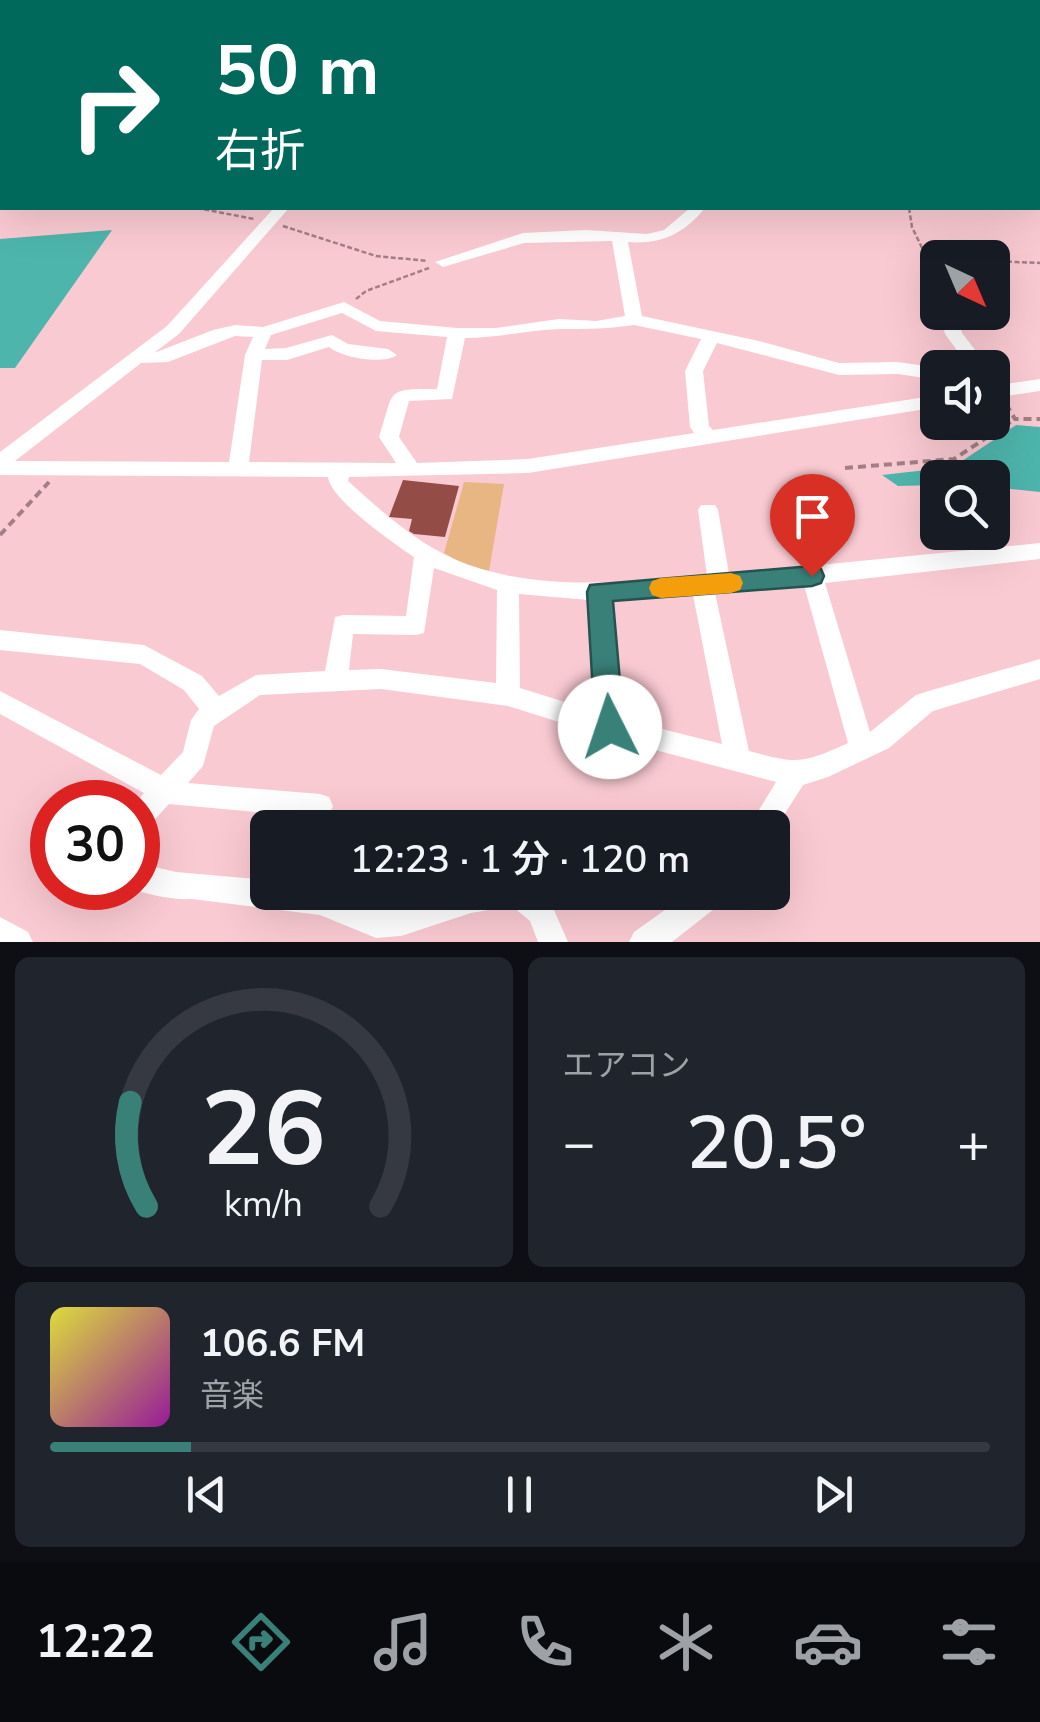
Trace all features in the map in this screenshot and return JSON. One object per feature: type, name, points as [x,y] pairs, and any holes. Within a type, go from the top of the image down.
[{"type":"street","points":[[0,465],[190,313],[280,210]]},
{"type":"street","points":[[443,262],[524,238],[586,236],[646,240],[668,232],[696,210]]},
{"type":"street","points":[[620,240],[634,320]]},
{"type":"street","points":[[137,357],[162,358],[230,330],[264,332],[344,307],[376,326],[457,333],[496,334],[559,324],[596,326],[634,320],[712,335],[839,370],[920,371]]},
{"type":"street","points":[[190,313],[230,330]]},
{"type":"street","points":[[238,469],[254,356],[264,332]]},
{"type":"street","points":[[410,470],[389,437],[402,395],[446,394],[457,333]]},
{"type":"street","points":[[708,438],[700,427],[694,371],[712,335]]},
{"type":"street","points":[[254,356],[287,354],[332,340],[342,348],[388,355]]},
{"type":"street","points":[[1010,388],[1040,385]]},
{"type":"street","points":[[0,465],[339,470],[528,466],[920,404]]},
{"type":"street","points":[[339,470],[338,484],[424,553],[447,565],[508,584],[600,592],[812,576],[1040,551]]},
{"type":"street","points":[[708,510],[711,584],[738,758]]},
{"type":"street","points":[[336,681],[344,624],[416,626],[424,553]]},
{"type":"street","points":[[812,576],[862,748]]},
{"type":"street","points":[[508,584],[508,695]]},
{"type":"street","points":[[600,592],[610,727]]},
{"type":"street","points":[[0,640],[144,655],[193,683],[215,710]]},
{"type":"street","points":[[160,793],[194,758],[203,720],[256,685],[381,679],[508,695],[610,727],[795,776],[880,740],[925,703],[1040,669]]},
{"type":"street","points":[[0,702],[178,795],[320,806]]},
{"type":"street","points":[[773,810],[795,776]]},
{"type":"street","points":[[160,882],[250,892]]},
{"type":"street","points":[[342,910],[376,924],[400,922],[436,910]]},
{"type":"street","points":[[539,910],[553,942]]},
{"type":"street","points":[[644,942],[690,910]]},
{"type":"street","points":[[0,932],[18,942]]},
{"type":"path","points":[[207,210],[269,223],[376,256],[443,262]]},
{"type":"path","points":[[909,210],[920,244]]},
{"type":"path","points":[[1010,261],[1040,262]]},
{"type":"path","points":[[344,307],[366,291],[443,262]]},
{"type":"path","points":[[1010,412],[1015,419]]},
{"type":"path","points":[[845,468],[954,460],[1015,419],[1040,420]]},
{"type":"path","points":[[0,534],[62,468]]},
{"type":"shaded area","points":[[464,482],[504,484],[489,571],[469,567],[444,553]]},
{"type":"water","points":[[112,230],[15,368],[0,368],[0,239]]},
{"type":"water","points":[[1016,425],[1040,427],[1040,492],[1010,489],[1010,460],[964,460],[994,440],[1010,440],[1010,429]]},
{"type":"water","points":[[920,471],[920,485],[898,486],[882,475]]},
{"type":"building","points":[[403,480],[459,486],[445,537],[414,534],[409,531],[412,519],[389,517]]},
{"type":"slow traffic","points":[[661,588],[731,583]]},
{"type":"route","points":[[610,727],[600,592],[812,576]]}]
